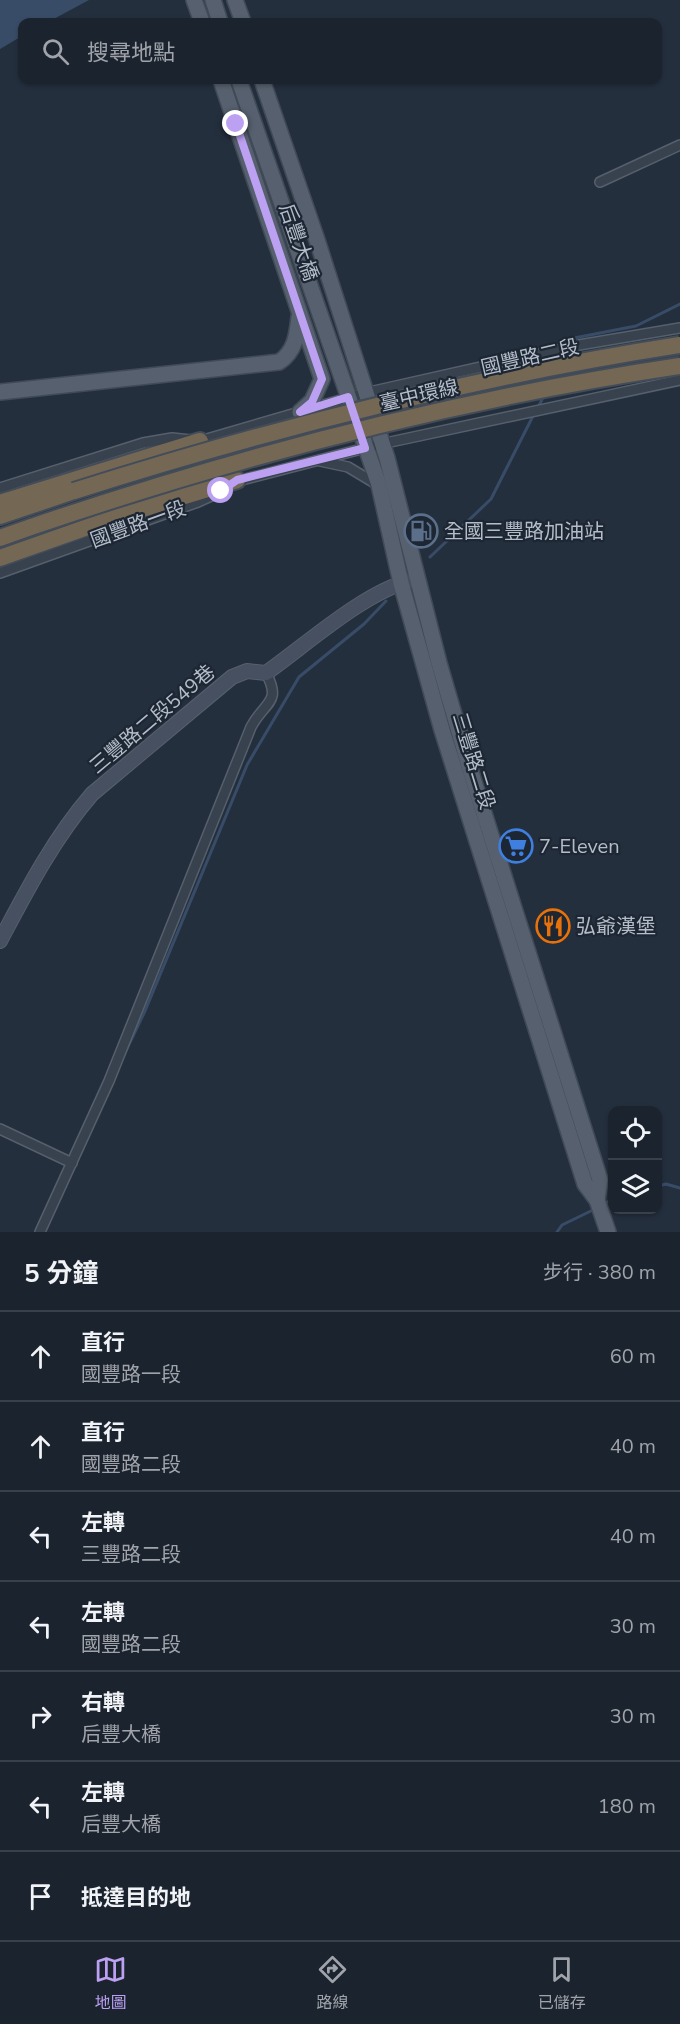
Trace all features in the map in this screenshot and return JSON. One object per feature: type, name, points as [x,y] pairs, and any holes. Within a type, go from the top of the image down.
[{"type":"highway","name":"臺中環線","points":[[1,502],[427,392],[576,361],[680,345]]},
{"type":"highway","name":"臺中環線","points":[[0,538],[172,481],[361,430],[531,391],[680,366]]},
{"type":"highway","points":[[184,495],[230,455],[355,420]]},
{"type":"highway","points":[[1,502],[200,441]]},
{"type":"highway","points":[[0,558],[184,495],[237,480]]},
{"type":"main road","points":[[195,0],[201,18]]},
{"type":"main road","points":[[213,0],[219,18]]},
{"type":"main road","points":[[235,0],[242,18]]},
{"type":"main road","name":"后豐大橋","points":[[222,84],[322,379],[312,402],[300,412]]},
{"type":"main road","name":"后豐大橋","points":[[240,84],[348,397]]},
{"type":"main road","name":"后豐大橋","points":[[263,84],[317,240],[365,393]]},
{"type":"main road","points":[[0,392],[279,362],[287,357],[292,349],[300,311]]},
{"type":"main road","name":"三豐路二段","points":[[365,393],[470,769],[600,1180],[597,1200]]},
{"type":"main road","name":"三豐路二段","points":[[348,397],[379,485],[400,583],[456,777],[585,1184],[597,1200],[608,1232]]},
{"type":"street","points":[[600,182],[680,145]]},
{"type":"street","name":"國豐路二段","points":[[200,441],[348,397],[579,345],[680,328]]},
{"type":"street","points":[[355,420],[602,367],[680,356]]},
{"type":"street","points":[[602,367],[607,394]]},
{"type":"street","points":[[309,461],[607,394],[680,380]]},
{"type":"street","points":[[309,461],[323,461],[348,467],[379,485]]},
{"type":"street","name":"國豐路一段","points":[[0,573],[198,502],[237,480],[309,461]]},
{"type":"street","points":[[40,1232],[109,1081],[251,727],[274,695],[274,688],[266,673],[362,604],[400,583],[418,579]]},
{"type":"street","name":"三豐路二段549巷","points":[[0,941],[27,888],[92,794],[231,677],[247,671],[266,673]]},
{"type":"street","points":[[0,1129],[72,1163]]},
{"type":"water","points":[[0,0],[89,0],[55,18],[18,18],[18,38],[0,49]]},
{"type":"waterway","points":[[561,347],[564,340],[636,326],[680,304]]},
{"type":"waterway","points":[[538,408],[544,395]]},
{"type":"waterway","points":[[430,557],[491,499],[534,414]]},
{"type":"waterway","points":[[123,1057],[145,1011],[247,765],[299,677],[364,624],[386,601]]},
{"type":"waterway","points":[[662,1185],[680,1188]]},
{"type":"waterway","points":[[603,1204],[608,1202]]},
{"type":"waterway","points":[[557,1232],[562,1225],[595,1209]]},
{"type":"place","name":"全國三豐路加油站","points":[[421,531]]},
{"type":"place","name":"7-Eleven","points":[[516,846]]},
{"type":"place","name":"弘爺漢堡","points":[[553,926]]},
{"type":"route","points":[[221,491],[237,480],[365,448],[348,397],[300,412],[312,402],[322,379],[236,124]]}]
